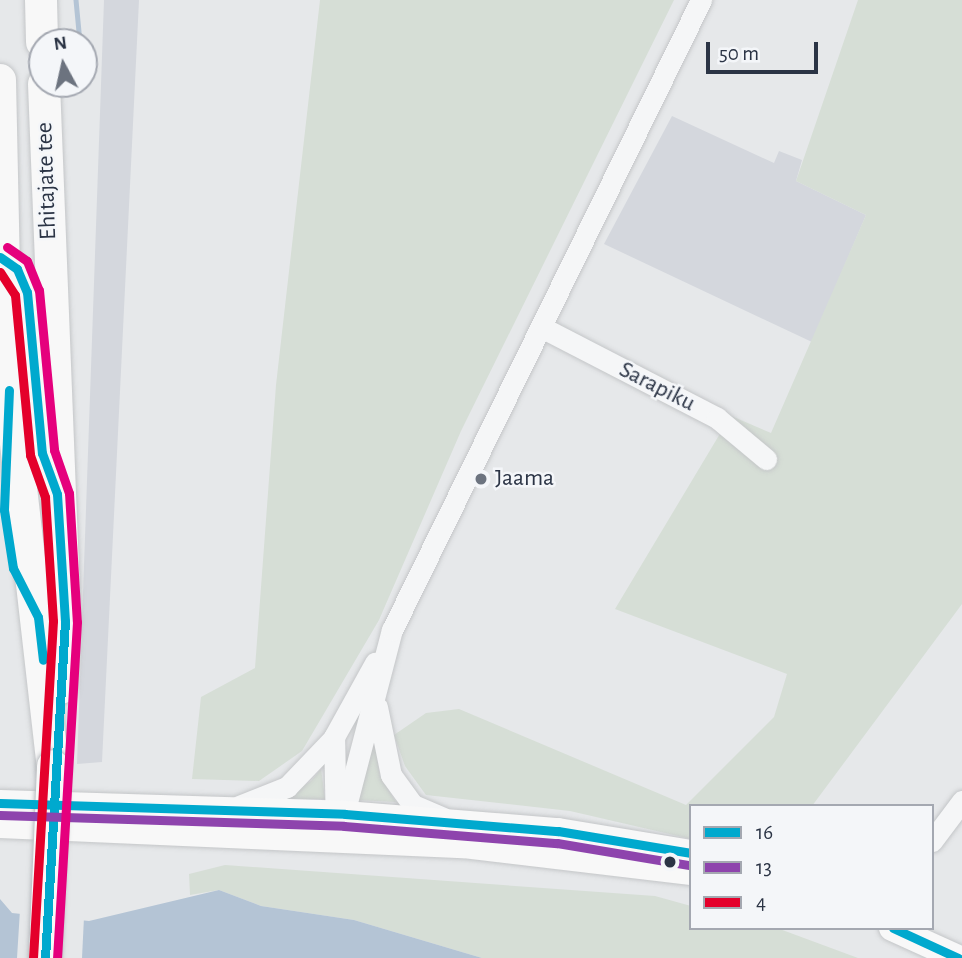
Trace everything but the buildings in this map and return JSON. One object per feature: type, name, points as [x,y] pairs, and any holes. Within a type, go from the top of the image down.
[{"type":"highway","points":[[41,0],[42,28]]},
{"type":"highway","name":"Ehitajate tee","points":[[0,80],[3,347],[53,766]]},
{"type":"highway","name":"Ehitajate tee","points":[[44,98],[57,494],[65,621],[53,766]]},
{"type":"highway","points":[[45,958],[53,766]]},
{"type":"main road","points":[[48,233],[39,253],[4,267],[35,338],[42,453],[57,494]]},
{"type":"main road","points":[[0,803],[230,809],[577,854],[689,872]]},
{"type":"main road","points":[[0,825],[455,822],[689,853]]},
{"type":"main road","points":[[896,930],[958,958]]},
{"type":"main road","points":[[929,930],[962,946]]},
{"type":"street","points":[[230,809],[287,787],[334,737],[385,650],[701,0]]},
{"type":"street","name":"Sarapiku","points":[[541,327],[717,418],[766,459]]},
{"type":"street","points":[[339,822],[385,650]]},
{"type":"street","points":[[375,689],[391,775],[413,805],[455,822]]},
{"type":"street","points":[[334,737],[339,822]]},
{"type":"street","points":[[934,838],[962,801]]},
{"type":"shaded area","points":[[104,0],[139,0],[102,762],[77,764]]},
{"type":"shaded area","points":[[320,0],[674,0],[461,431],[379,620],[302,751],[259,781],[192,779],[201,697],[255,668],[276,385]]},
{"type":"shaded area","points":[[858,0],[962,0],[962,604],[813,804],[689,804],[689,839],[570,811],[426,795],[405,766],[394,735],[426,713],[459,709],[686,805],[774,717],[787,674],[615,609],[721,432],[722,412],[771,433],[866,215],[796,181]]},
{"type":"shaded area","points":[[672,116],[774,163],[779,151],[802,160],[796,181],[866,215],[812,342],[604,244]]},
{"type":"shaded area","points":[[373,731],[380,776],[396,802],[357,800]]},
{"type":"shaded area","points":[[321,769],[325,799],[284,799],[311,781]]},
{"type":"shaded area","points":[[225,865],[655,896],[689,905],[689,930],[782,930],[858,958],[482,958],[354,920],[261,906],[219,890],[190,895],[189,874]]},
{"type":"water","points":[[219,890],[261,906],[354,920],[482,958],[0,958],[0,899],[12,913],[89,921]]},
{"type":"pier","points":[[20,910],[84,917],[82,958],[17,958]]},
{"type":"waterway","points":[[76,0],[79,28]]},
{"type":"transit line","points":[[7,247],[27,261],[39,290],[54,450],[69,493],[77,622],[57,958]]},
{"type":"transit line","name":"16","points":[[0,257],[17,269],[27,292],[42,453],[57,494],[65,621],[45,958]]},
{"type":"transit line","name":"4","points":[[0,272],[15,295],[30,455],[45,497],[53,621],[33,957]]},
{"type":"transit line","name":"16","points":[[9,390],[4,510],[13,568],[38,617],[43,660]]},
{"type":"transit line","name":"16","points":[[0,803],[345,814],[558,831],[689,853]]},
{"type":"transit line","name":"13","points":[[0,815],[344,826],[557,843],[689,865]]},
{"type":"transit line","name":"16","points":[[897,930],[958,958]]},
{"type":"place","name":"Jaama","points":[[481,479]]}]
